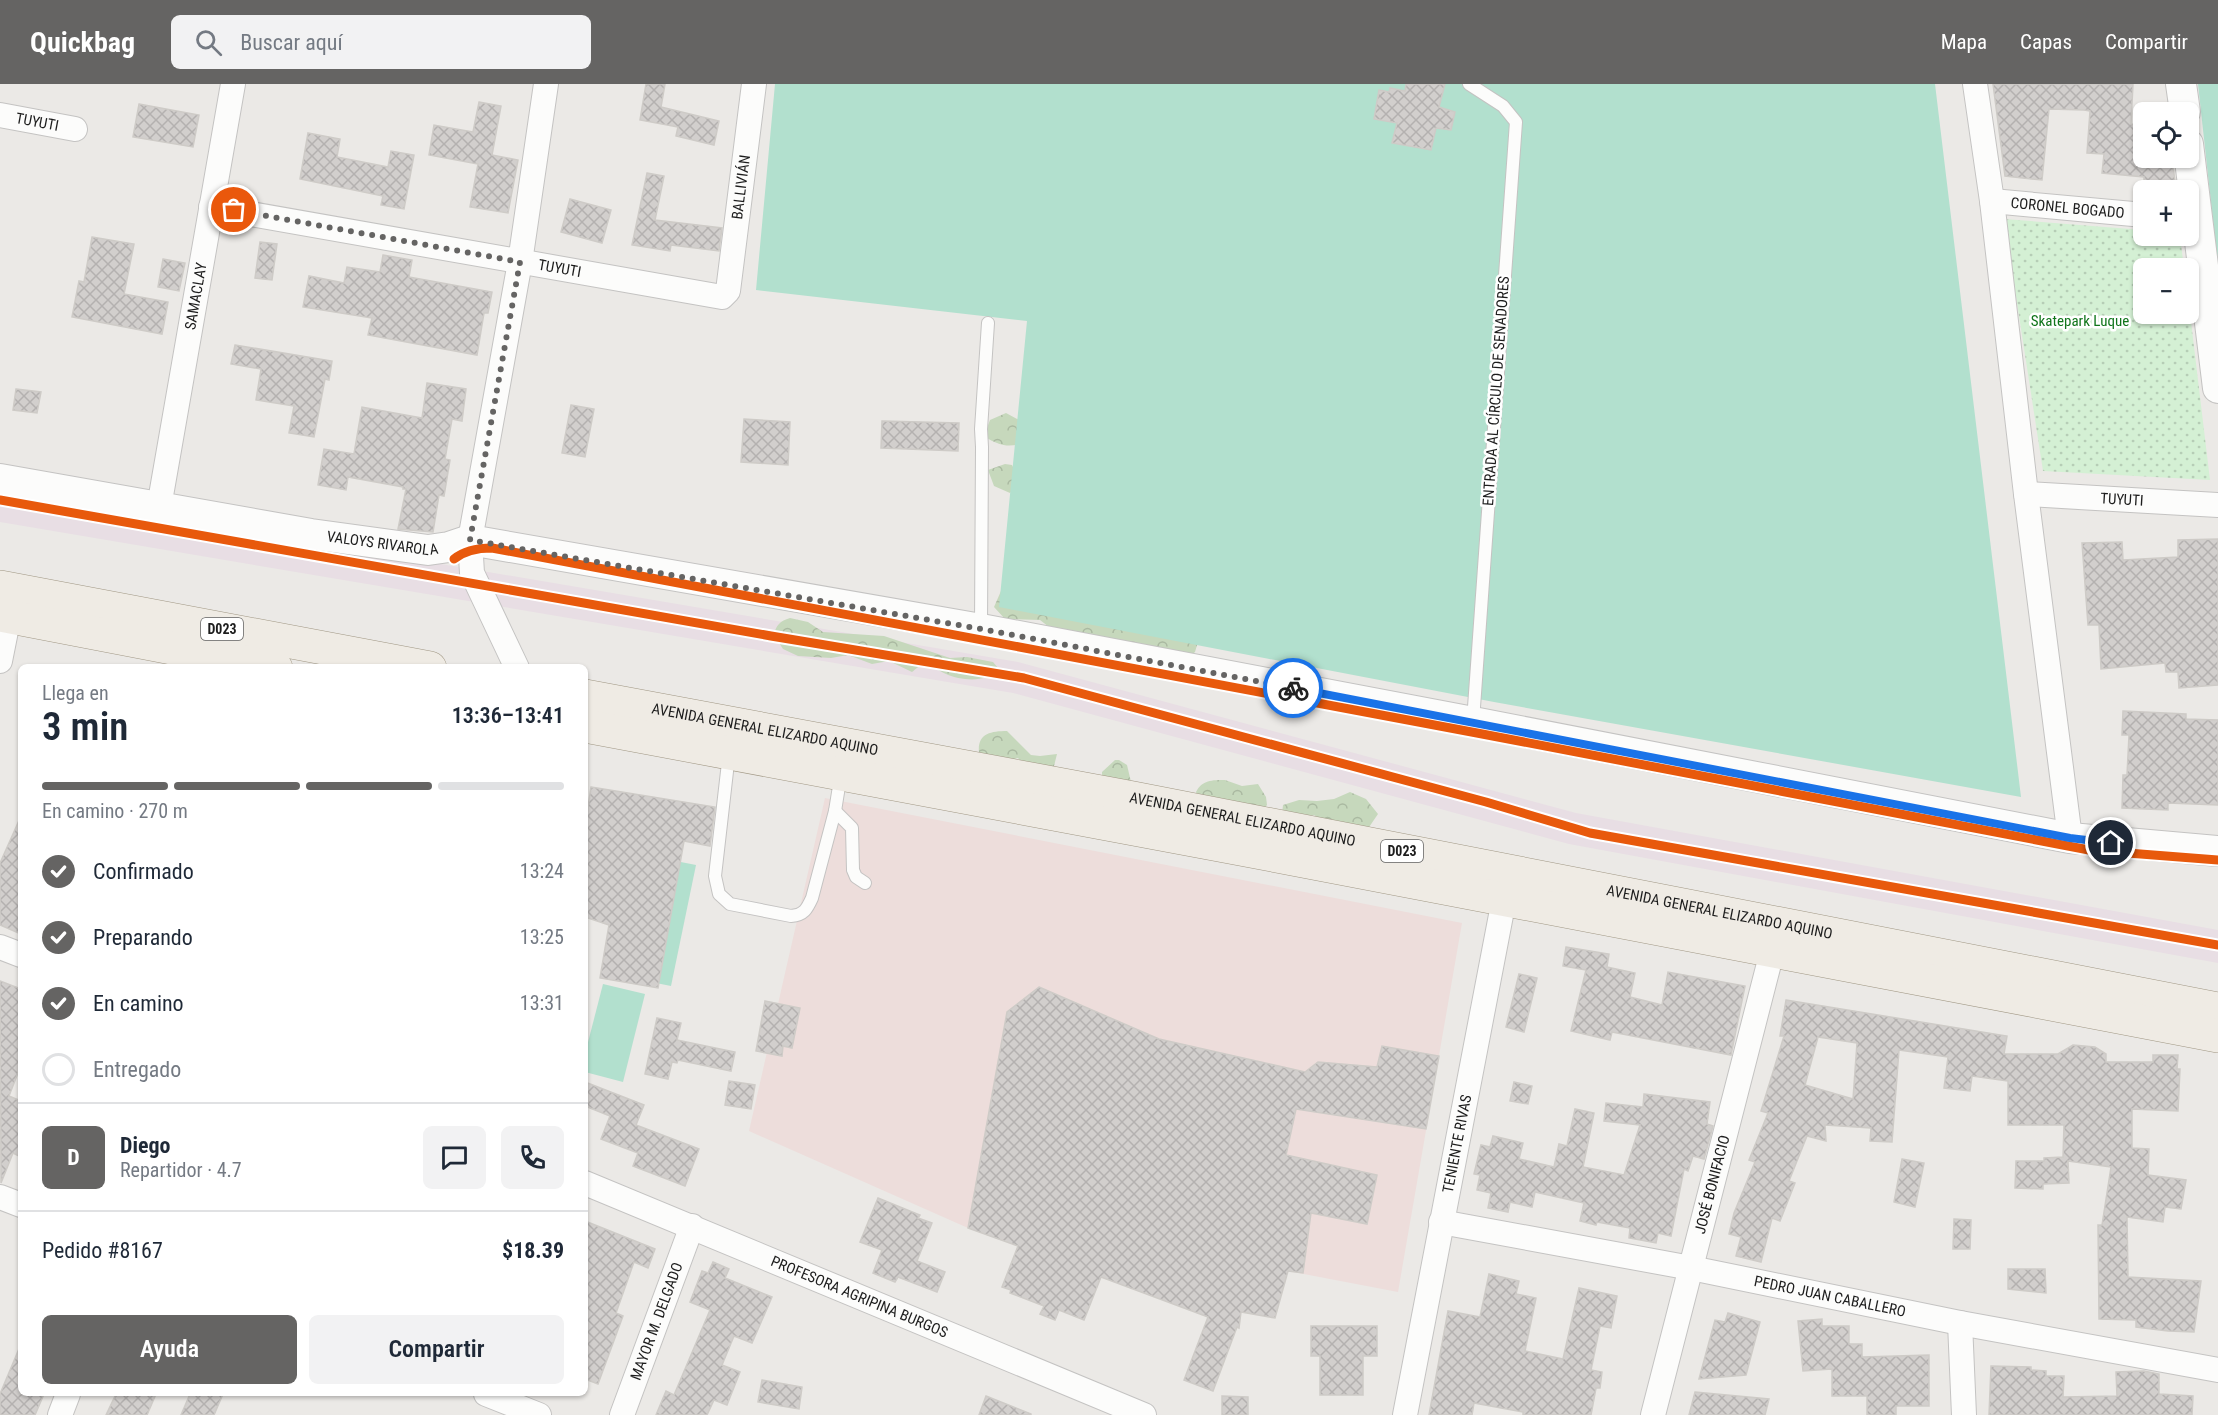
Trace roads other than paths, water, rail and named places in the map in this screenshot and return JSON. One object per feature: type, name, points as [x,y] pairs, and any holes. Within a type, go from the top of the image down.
[{"type":"main road","name":"D023","points":[[6,602],[260,664]]},
{"type":"main road","name":"D023","points":[[6,602],[404,664]]},
{"type":"main road","name":"AVENIDA GENERAL ELIZARDO AQUINO","points":[[588,697],[1133,798],[1772,952],[2218,1036]]},
{"type":"main road","name":"AVENIDA GENERAL ELIZARDO AQUINO","points":[[588,727],[1230,847],[1507,887],[2218,1009]]},
{"type":"street","name":"SAMACLAY","points":[[159,507],[233,84]]},
{"type":"street","points":[[514,664],[472,573],[470,540],[520,262],[546,84]]},
{"type":"street","name":"BALLIVIÁN","points":[[728,291],[754,84]]},
{"type":"street","points":[[1975,84],[1992,201],[2026,494],[2070,838]]},
{"type":"street","points":[[2181,84],[2184,102]]},
{"type":"street","name":"TUYUTI","points":[[0,115],[75,129]]},
{"type":"street","name":"CORONEL BOGADO","points":[[1992,201],[2133,214]]},
{"type":"street","name":"TUYUTI","points":[[212,207],[719,298],[728,291]]},
{"type":"street","points":[[2197,246],[2218,388]]},
{"type":"street","name":"VALOYS RIVAROLA","points":[[0,479],[311,534],[428,550],[449,547],[470,540],[981,629],[2070,838],[2218,851]]},
{"type":"street","name":"TUYUTI","points":[[2026,494],[2218,505]]},
{"type":"street","points":[[0,661],[6,602]]},
{"type":"street","name":"TENIENTE RIVAS","points":[[1405,1415],[1507,887]]},
{"type":"street","points":[[0,947],[18,954]]},
{"type":"street","name":"JOSÉ BONIFACIO","points":[[1653,1415],[1772,952]]},
{"type":"street","name":"PROFESORA AGRIPINA BURGOS","points":[[588,1184],[1139,1412]]},
{"type":"street","points":[[0,1197],[18,1204]]},
{"type":"street","name":"PEDRO JUAN CABALLERO","points":[[1441,1222],[1691,1268],[1960,1323],[2218,1370]]},
{"type":"street","name":"MAYOR M. DELGADO","points":[[622,1415],[692,1226]]},
{"type":"street","points":[[1960,1323],[1964,1415]]},
{"type":"street","points":[[60,1415],[67,1396]]},
{"type":"street","points":[[491,1396],[539,1415]]},
{"type":"lane","name":"ENTRADA AL CÍRCULO DE SENADORES","points":[[1468,84],[1503,106],[1516,122],[1473,722]]},
{"type":"lane","points":[[981,629],[981,429],[988,323]]},
{"type":"lane","points":[[729,753],[715,876],[719,894],[730,904],[791,916],[807,910],[812,898],[835,811],[841,774]]},
{"type":"lane","points":[[835,811],[852,828],[853,870],[856,877],[865,883]]},
{"type":"park label","name":"Skatepark Luque","points":[[2080,321]]}]
